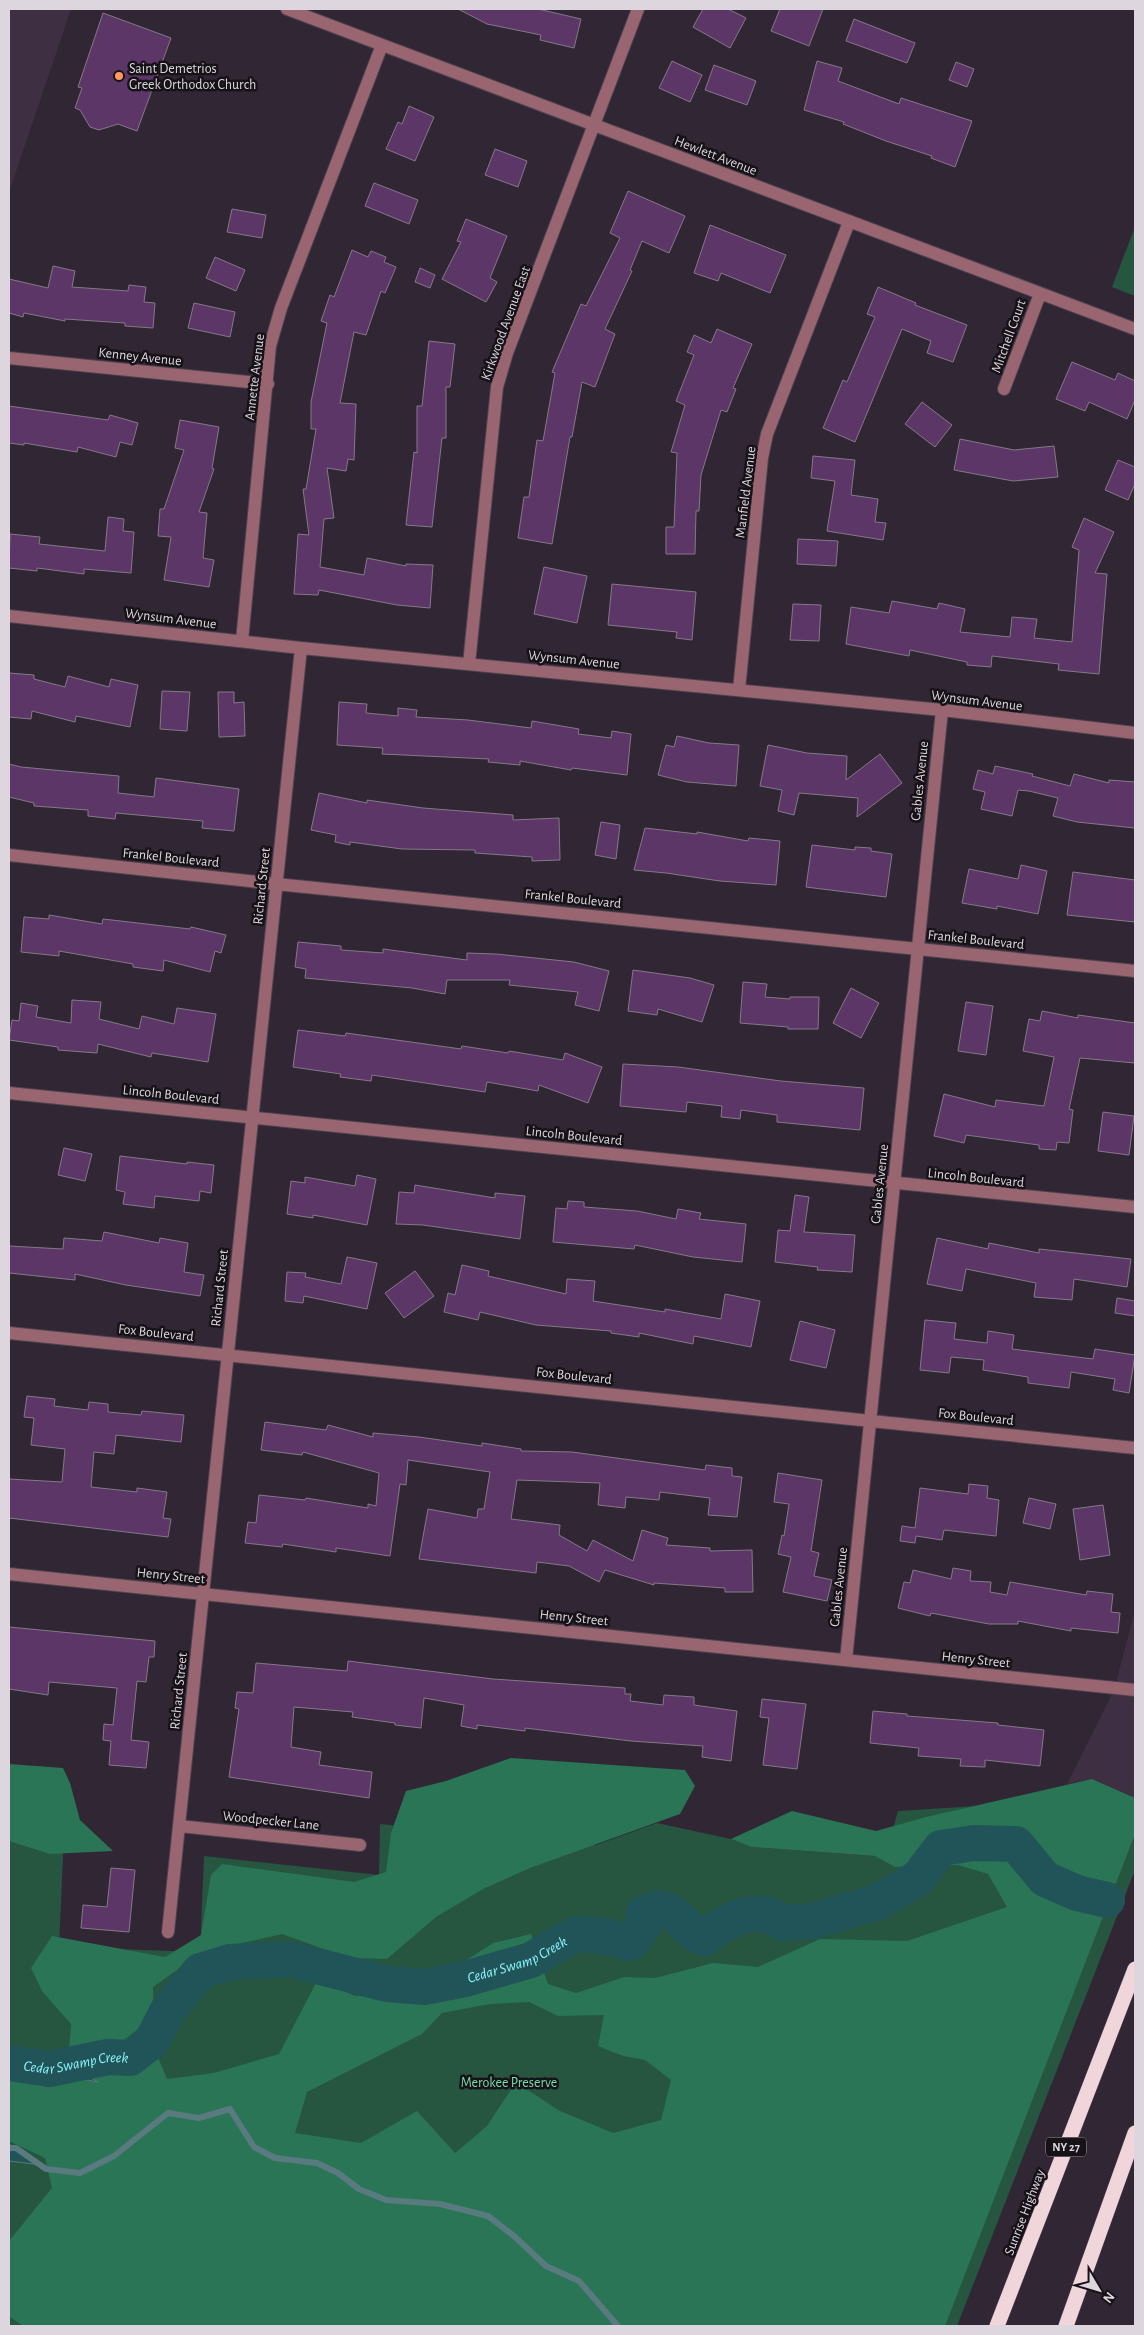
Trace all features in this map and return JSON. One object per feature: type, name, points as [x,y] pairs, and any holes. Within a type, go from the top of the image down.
[{"type":"highway","name":"Sunrise Highway","points":[[997,2326],[1135,1969]]},
{"type":"highway","points":[[1066,2326],[1135,2133]]},
{"type":"street","name":"Hewlett Avenue","points":[[287,9],[302,11],[382,45],[1135,329]]},
{"type":"street","name":"Kirkwood Avenue East","points":[[468,664],[497,387],[507,353],[638,9]]},
{"type":"street","name":"Annette Avenue","points":[[242,641],[268,384],[270,346],[281,308],[382,45]]},
{"type":"street","name":"Manfield Avenue","points":[[739,690],[762,458],[767,434],[849,222]]},
{"type":"street","name":"Mitchell Court","points":[[1004,389],[1040,294]]},
{"type":"street","name":"Kenney Avenue","points":[[9,358],[268,384]]},
{"type":"street","name":"Wynsum Avenue","points":[[9,616],[301,648],[942,710],[1135,733]]},
{"type":"street","name":"Richard Street","points":[[168,1932],[301,648]]},
{"type":"street","name":"Gables Avenue","points":[[846,1660],[942,710]]},
{"type":"street","name":"Frankel Boulevard","points":[[9,855],[1135,971]]},
{"type":"street","name":"Lincoln Boulevard","points":[[9,1093],[1135,1207]]},
{"type":"street","name":"Fox Boulevard","points":[[9,1333],[1135,1448]]},
{"type":"street","name":"Henry Street","points":[[9,1574],[1135,1690]]},
{"type":"street","name":"Woodpecker Lane","points":[[179,1826],[360,1845]]},
{"type":"shaded area","points":[[9,9],[71,9],[9,192]]},
{"type":"shaded area","points":[[1135,1611],[1135,1796],[1092,1779],[1067,1784],[1114,1690]]},
{"type":"shaded area","points":[[9,2048],[24,2058],[74,2068],[98,2082],[67,2076],[40,2085],[9,2079]]},
{"type":"shaded area","points":[[9,2144],[41,2165],[9,2161]]},
{"type":"green space","points":[[1135,227],[1135,296],[1112,287]]},
{"type":"green space","name":"Merokee Preserve","points":[[511,1758],[685,1770],[695,1786],[680,1814],[530,1868],[483,1889],[436,1917],[387,1959],[348,1958],[282,1934],[234,1945],[191,1960],[153,1987],[155,2050],[167,2079],[214,2073],[279,2054],[318,1979],[355,1996],[414,1994],[493,1943],[531,1934],[548,1984],[576,1993],[624,1977],[655,1978],[713,1963],[758,1967],[820,1939],[907,1941],[1007,1907],[988,1874],[958,1865],[895,1867],[875,1856],[751,1847],[731,1839],[792,1811],[876,1831],[926,1817],[1092,1779],[1135,1798],[1135,1834],[945,2326],[23,2326],[9,2316],[9,2241],[52,2188],[45,2158],[9,2141],[9,2079],[40,2085],[67,2076],[96,2081],[74,2068],[49,2062],[69,2051],[71,2024],[42,1991],[31,1968],[52,1936],[165,1957],[201,1935],[211,1875],[222,1864],[354,1882],[386,1872],[391,1833],[406,1791],[446,1781]],"holes":[[[529,2002],[558,2016],[604,2015],[598,2046],[623,2056],[645,2060],[671,2080],[661,2120],[613,2133],[558,2110],[516,2082],[487,2126],[455,2153],[417,2111],[361,2143],[295,2133],[307,2092],[422,2034],[442,2013],[490,2004]]]},
{"type":"green space","points":[[9,1764],[63,1768],[70,1783],[80,1820],[113,1851],[50,1854],[9,1841]]},
{"type":"green space","name":"Merokee Preserve","points":[[1135,1796],[1135,1870],[957,2326],[9,2326],[9,1813],[65,1811],[59,1947],[200,1952],[204,1856],[379,1875],[380,1824],[596,1845],[657,1823],[731,1839],[751,1847],[875,1856],[884,1860],[898,1811]]},
{"type":"building","points":[[458,9],[538,9],[581,19],[574,48],[540,40],[541,35],[487,24]]},
{"type":"building","points":[[703,9],[728,9],[746,18],[730,48],[693,27]]},
{"type":"building","points":[[780,9],[823,9],[809,46],[771,31]]},
{"type":"building","name":"Saint Demetrios Greek Orthodox Church","points":[[103,13],[171,38],[137,131],[118,124],[99,130],[90,127],[80,110],[75,108],[82,88],[78,87]]},
{"type":"building","points":[[854,19],[915,43],[907,63],[846,41]]},
{"type":"building","points":[[672,61],[702,75],[690,102],[659,88]]},
{"type":"building","points":[[817,61],[842,68],[838,81],[899,104],[901,98],[972,121],[955,167],[931,158],[932,156],[843,124],[844,122],[804,110]]},
{"type":"building","points":[[956,62],[974,69],[967,87],[949,80]]},
{"type":"building","points":[[714,65],[756,81],[747,105],[705,90]]},
{"type":"building","points":[[409,106],[434,117],[415,161],[386,149],[398,122],[402,124]]},
{"type":"building","points":[[495,149],[527,161],[518,187],[485,175]]},
{"type":"building","points":[[374,183],[418,200],[409,224],[365,206]]},
{"type":"building","points":[[628,191],[685,216],[669,253],[642,241],[630,270],[632,271],[605,329],[615,334],[595,387],[582,382],[572,437],[570,437],[552,544],[518,538],[524,497],[529,497],[537,440],[543,441],[555,373],[552,372],[581,304],[586,306],[620,238],[610,233]]},
{"type":"building","points":[[232,209],[266,215],[262,238],[227,232]]},
{"type":"building","points":[[466,219],[507,236],[490,278],[497,282],[486,302],[442,279],[461,242],[457,241]]},
{"type":"building","points":[[710,225],[786,255],[770,293],[721,273],[718,281],[694,273]]},
{"type":"building","points":[[352,250],[368,257],[371,251],[386,257],[384,262],[396,267],[385,293],[381,291],[366,335],[354,332],[340,403],[356,404],[354,460],[348,459],[346,471],[327,468],[334,518],[324,519],[320,567],[364,575],[367,558],[406,566],[406,564],[433,565],[430,608],[397,605],[319,590],[318,595],[294,594],[298,534],[309,535],[303,489],[306,489],[316,429],[311,429],[311,402],[327,323],[321,321],[330,295],[334,297]]},
{"type":"building","points":[[215,257],[245,270],[236,291],[206,278]]},
{"type":"building","points":[[53,266],[75,271],[72,287],[128,291],[129,285],[146,287],[144,302],[155,303],[153,328],[125,326],[125,323],[65,319],[65,321],[24,313],[23,317],[9,313],[9,279],[48,288]]},
{"type":"building","points":[[420,268],[435,275],[430,288],[415,282]]},
{"type":"building","points":[[878,287],[916,303],[915,305],[967,325],[953,362],[927,353],[931,341],[902,329],[855,442],[823,428],[843,380],[847,382],[875,317],[867,314]]},
{"type":"building","points":[[194,303],[235,312],[230,337],[188,328]]},
{"type":"building","points":[[717,329],[752,344],[733,388],[736,389],[727,412],[721,410],[701,475],[699,511],[696,511],[695,554],[666,554],[666,527],[674,527],[677,453],[671,452],[685,405],[676,401],[694,355],[687,352],[694,335],[711,343]]},
{"type":"building","points":[[429,341],[455,344],[450,387],[446,387],[446,438],[442,438],[432,527],[406,525],[414,452],[417,453],[417,406],[422,406]]},
{"type":"building","points":[[1072,362],[1115,380],[1118,373],[1135,381],[1135,400],[1127,419],[1089,402],[1085,411],[1056,399]]},
{"type":"building","points":[[922,402],[952,425],[935,447],[905,424]]},
{"type":"building","points":[[9,406],[108,420],[110,415],[138,423],[132,445],[120,442],[116,457],[78,447],[77,452],[24,443],[24,445],[9,443]]},
{"type":"building","points":[[180,420],[219,427],[212,468],[214,469],[199,512],[207,513],[203,558],[214,560],[209,587],[164,580],[171,537],[158,536],[160,509],[164,509],[184,450],[175,448]]},
{"type":"building","points":[[960,439],[1014,450],[1054,446],[1058,477],[1013,481],[954,470]]},
{"type":"building","points":[[813,456],[855,460],[851,495],[878,499],[875,522],[886,523],[883,540],[827,531],[835,481],[811,478]]},
{"type":"building","points":[[1118,460],[1135,467],[1135,484],[1128,500],[1105,490]]},
{"type":"building","points":[[108,517],[124,519],[123,531],[134,532],[131,573],[84,569],[84,574],[37,568],[37,571],[9,568],[10,534],[40,537],[39,544],[105,551]]},
{"type":"building","points":[[1084,518],[1114,532],[1095,573],[1107,574],[1099,674],[1058,670],[1059,664],[992,656],[991,667],[967,665],[967,662],[910,650],[909,656],[846,644],[851,607],[889,613],[892,601],[937,609],[939,603],[965,609],[960,632],[1010,637],[1012,617],[1037,619],[1034,638],[1072,642],[1079,550],[1072,547]]},
{"type":"building","points":[[798,539],[838,541],[836,566],[797,564]]},
{"type":"building","points":[[544,567],[587,576],[577,623],[534,614]]},
{"type":"building","points":[[612,584],[696,592],[692,640],[676,638],[677,632],[608,625]]},
{"type":"building","points":[[793,604],[821,605],[819,641],[790,640]]},
{"type":"building","points":[[9,673],[34,675],[34,679],[65,687],[68,676],[109,687],[111,679],[138,685],[130,727],[76,716],[75,722],[32,711],[31,719],[9,717]]},
{"type":"building","points":[[162,691],[190,692],[187,731],[160,729]]},
{"type":"building","points":[[218,692],[234,692],[234,703],[244,702],[245,736],[219,737]]},
{"type":"building","points":[[339,702],[367,704],[366,713],[398,716],[398,708],[417,710],[416,717],[468,720],[531,728],[532,721],[579,729],[578,734],[611,738],[612,731],[631,734],[627,775],[572,768],[571,770],[520,761],[520,765],[488,762],[489,759],[382,754],[383,748],[337,745]]},
{"type":"building","points":[[677,736],[709,743],[739,745],[736,786],[687,782],[658,775],[666,745],[674,747]]},
{"type":"building","points":[[768,745],[807,753],[847,756],[846,780],[880,754],[902,783],[857,817],[858,798],[799,793],[794,815],[778,811],[782,790],[760,786]]},
{"type":"building","points":[[9,764],[21,767],[119,776],[118,793],[154,797],[156,778],[239,789],[234,831],[202,828],[203,821],[116,813],[115,819],[88,816],[88,810],[34,806],[34,803],[9,797]]},
{"type":"building","points":[[995,766],[1033,774],[1032,776],[1070,786],[1074,774],[1109,783],[1109,780],[1135,782],[1135,828],[1077,822],[1053,816],[1058,798],[1029,791],[1018,790],[1012,816],[981,809],[985,792],[973,789],[978,770],[993,774]]},
{"type":"building","points":[[319,793],[367,803],[367,800],[423,808],[513,815],[513,820],[559,818],[560,860],[532,861],[532,857],[475,853],[475,850],[402,849],[350,842],[350,845],[335,842],[336,835],[311,830]]},
{"type":"building","points":[[601,822],[620,825],[616,859],[595,855]]},
{"type":"building","points":[[645,828],[697,834],[697,832],[748,841],[749,838],[780,841],[776,885],[720,881],[634,870]]},
{"type":"building","points":[[812,845],[855,850],[855,847],[871,848],[871,851],[892,854],[886,897],[806,887]]},
{"type":"building","points":[[1021,865],[1047,871],[1038,914],[997,906],[997,909],[962,903],[969,869],[1018,879]]},
{"type":"building","points":[[1073,872],[1135,880],[1135,922],[1067,915]]},
{"type":"building","points":[[49,915],[102,924],[103,919],[190,929],[191,927],[226,935],[221,953],[215,951],[210,972],[164,960],[163,971],[133,967],[133,964],[59,951],[59,956],[21,952],[24,917],[49,919]]},
{"type":"building","points":[[298,942],[341,946],[341,950],[383,953],[383,949],[467,960],[467,953],[496,954],[574,962],[609,971],[599,1011],[575,1005],[578,992],[509,985],[510,980],[447,980],[445,994],[412,988],[305,978],[306,969],[295,967]]},
{"type":"building","points":[[633,970],[690,978],[714,985],[702,1022],[658,1009],[657,1015],[628,1011]]},
{"type":"building","points":[[743,982],[767,984],[765,997],[790,999],[790,997],[819,997],[818,1029],[788,1029],[788,1027],[740,1023]]},
{"type":"building","points":[[851,988],[879,1003],[861,1038],[833,1023]]},
{"type":"building","points":[[72,1000],[101,1002],[99,1019],[139,1029],[142,1016],[174,1024],[177,1008],[216,1014],[208,1062],[152,1053],[151,1057],[98,1044],[97,1053],[58,1050],[58,1047],[9,1040],[12,1020],[19,1021],[21,1003],[38,1006],[36,1017],[71,1023]]},
{"type":"building","points":[[966,1002],[993,1006],[986,1055],[958,1051]]},
{"type":"building","points":[[1042,1011],[1078,1018],[1078,1015],[1135,1023],[1135,1063],[1080,1058],[1069,1109],[1073,1110],[1069,1143],[1057,1142],[1056,1150],[1039,1149],[1039,1145],[966,1135],[964,1143],[934,1136],[944,1094],[995,1107],[996,1100],[1044,1106],[1054,1057],[1023,1051],[1029,1019],[1040,1021]]},
{"type":"building","points":[[298,1030],[345,1036],[346,1033],[461,1049],[462,1046],[508,1053],[509,1051],[563,1060],[565,1053],[602,1067],[588,1103],[539,1085],[538,1091],[487,1082],[485,1092],[372,1075],[371,1081],[340,1077],[341,1074],[293,1067]]},
{"type":"building","points":[[623,1064],[678,1067],[781,1081],[864,1088],[860,1130],[777,1122],[777,1115],[741,1110],[740,1119],[721,1117],[722,1106],[687,1102],[686,1112],[620,1106]]},
{"type":"building","points":[[1103,1112],[1134,1116],[1129,1155],[1098,1151]]},
{"type":"building","points":[[64,1148],[92,1154],[85,1181],[58,1175]]},
{"type":"building","points":[[120,1156],[187,1164],[187,1162],[214,1165],[211,1193],[200,1191],[199,1201],[155,1196],[154,1208],[123,1204],[125,1192],[116,1190]]},
{"type":"building","points":[[357,1175],[376,1179],[367,1225],[313,1215],[313,1218],[287,1214],[291,1181],[305,1183],[305,1177],[355,1186]]},
{"type":"building","points":[[415,1185],[495,1198],[495,1193],[525,1196],[520,1239],[423,1225],[396,1224],[399,1192],[414,1193]]},
{"type":"building","points":[[795,1195],[809,1197],[804,1232],[855,1235],[852,1272],[817,1270],[818,1267],[775,1262],[778,1230],[790,1231]]},
{"type":"building","points":[[568,1201],[584,1202],[584,1207],[637,1211],[676,1219],[678,1209],[701,1213],[699,1219],[746,1224],[742,1262],[693,1257],[635,1245],[634,1249],[553,1242],[556,1208],[567,1209]]},
{"type":"building","points":[[104,1232],[159,1243],[160,1238],[188,1243],[184,1272],[204,1275],[200,1296],[126,1285],[75,1274],[75,1280],[9,1273],[9,1246],[63,1249],[64,1238],[102,1241]]},
{"type":"building","points":[[937,1238],[988,1249],[989,1243],[1039,1253],[1039,1249],[1131,1259],[1127,1287],[1074,1279],[1072,1300],[1034,1297],[1036,1283],[966,1269],[962,1291],[927,1284]]},
{"type":"building","points":[[347,1257],[377,1263],[367,1309],[304,1296],[303,1303],[285,1301],[287,1272],[306,1273],[305,1277],[341,1284]]},
{"type":"building","points":[[462,1265],[489,1271],[488,1276],[566,1294],[567,1279],[595,1281],[593,1301],[665,1312],[665,1309],[721,1319],[725,1294],[760,1301],[751,1347],[694,1336],[693,1344],[639,1333],[639,1337],[611,1333],[611,1331],[536,1325],[480,1312],[478,1320],[444,1312],[448,1293],[455,1295]]},
{"type":"building","points":[[415,1271],[434,1296],[404,1318],[385,1293]]},
{"type":"building","points":[[1117,1298],[1135,1301],[1135,1316],[1115,1313]]},
{"type":"building","points":[[925,1320],[956,1323],[954,1339],[987,1343],[988,1331],[1014,1335],[1012,1349],[1093,1359],[1095,1349],[1135,1355],[1129,1393],[1113,1390],[1115,1379],[1071,1372],[1069,1388],[1028,1383],[1028,1377],[983,1370],[984,1360],[951,1357],[949,1373],[920,1370]]},
{"type":"building","points":[[800,1321],[835,1330],[826,1368],[790,1360]]},
{"type":"building","points":[[27,1396],[55,1399],[54,1406],[88,1410],[89,1402],[108,1404],[108,1412],[141,1415],[142,1411],[184,1415],[181,1442],[116,1435],[114,1454],[94,1452],[91,1487],[137,1492],[137,1488],[167,1492],[163,1518],[171,1519],[168,1537],[9,1518],[9,1479],[62,1482],[65,1449],[31,1445],[34,1418],[24,1417]]},
{"type":"building","points":[[265,1422],[326,1430],[328,1425],[373,1437],[373,1433],[482,1446],[482,1443],[521,1449],[521,1451],[572,1452],[705,1470],[706,1465],[732,1468],[732,1476],[742,1477],[737,1517],[708,1515],[710,1498],[660,1492],[659,1500],[626,1497],[625,1508],[598,1505],[600,1483],[517,1480],[511,1519],[560,1525],[559,1535],[587,1551],[593,1540],[633,1561],[642,1530],[668,1538],[666,1545],[710,1548],[710,1551],[752,1550],[753,1592],[725,1592],[725,1588],[654,1583],[654,1585],[605,1570],[599,1582],[569,1566],[537,1562],[536,1573],[419,1559],[428,1509],[477,1518],[478,1509],[484,1509],[490,1472],[408,1460],[406,1485],[400,1484],[390,1556],[336,1548],[336,1552],[283,1544],[282,1547],[245,1543],[248,1522],[256,1523],[259,1495],[305,1500],[306,1498],[368,1508],[368,1504],[376,1506],[379,1473],[303,1452],[302,1455],[261,1450]]},
{"type":"building","points":[[778,1473],[822,1480],[811,1551],[819,1553],[814,1576],[832,1580],[827,1601],[783,1592],[791,1557],[778,1554],[782,1535],[784,1536],[789,1504],[774,1502]]},
{"type":"building","points":[[969,1484],[988,1486],[987,1498],[999,1500],[996,1536],[944,1530],[942,1540],[916,1536],[915,1543],[900,1541],[902,1526],[915,1528],[920,1488],[968,1494]]},
{"type":"building","points":[[1029,1498],[1056,1504],[1050,1529],[1023,1523]]},
{"type":"building","points":[[1103,1505],[1110,1555],[1080,1560],[1073,1509]]},
{"type":"building","points":[[953,1568],[971,1571],[970,1581],[991,1582],[990,1592],[1007,1595],[1010,1582],[1086,1595],[1087,1591],[1113,1594],[1111,1612],[1120,1613],[1118,1633],[1071,1628],[1071,1631],[1018,1621],[1018,1624],[989,1624],[931,1613],[930,1616],[898,1608],[904,1582],[910,1583],[913,1570],[951,1579]]},
{"type":"building","points":[[9,1627],[155,1641],[154,1657],[149,1657],[146,1682],[137,1681],[131,1740],[149,1742],[146,1768],[109,1765],[111,1741],[103,1740],[104,1724],[113,1725],[117,1688],[49,1682],[48,1695],[9,1689]]},
{"type":"building","points":[[348,1661],[493,1679],[625,1688],[625,1694],[631,1694],[630,1701],[663,1705],[664,1695],[694,1697],[694,1705],[737,1711],[731,1761],[702,1757],[703,1746],[631,1741],[525,1728],[525,1731],[477,1725],[477,1729],[461,1726],[464,1705],[424,1698],[421,1728],[352,1717],[353,1712],[294,1707],[291,1747],[321,1752],[319,1765],[372,1772],[369,1798],[229,1777],[239,1709],[235,1708],[237,1692],[253,1693],[256,1663],[347,1671]]},
{"type":"building","points":[[762,1699],[806,1704],[797,1769],[763,1765],[769,1718],[760,1717]]},
{"type":"building","points":[[873,1711],[907,1714],[907,1716],[998,1723],[998,1725],[1044,1730],[1040,1766],[985,1760],[985,1767],[960,1766],[961,1759],[918,1756],[919,1748],[870,1743]]},
{"type":"building","points":[[111,1868],[135,1870],[129,1932],[81,1928],[83,1905],[107,1907]]},
{"type":"waterway","name":"Cedar Swamp Creek","points":[[9,2063],[49,2069],[108,2057],[130,2058],[152,2041],[168,2010],[200,1971],[230,1962],[290,1959],[387,1984],[424,1987],[465,1979],[531,1960],[576,1934],[604,1936],[630,1943],[643,1926],[644,1913],[654,1909],[663,1909],[677,1916],[696,1934],[704,1938],[732,1920],[753,1914],[763,1914],[783,1923],[813,1921],[878,1902],[918,1878],[941,1848],[974,1843],[1016,1844],[1045,1879],[1077,1893],[1107,1900]]},
{"type":"waterway","points":[[9,2148],[16,2148],[46,2169],[80,2173],[114,2156],[168,2113],[199,2118],[230,2109],[254,2147],[275,2158],[317,2163],[338,2173],[359,2189],[386,2200],[440,2204],[488,2216],[514,2236],[546,2266],[579,2281],[618,2326]]},
{"type":"place","name":"Saint Demetrios Greek Orthodox Church","points":[[119,76]]}]
